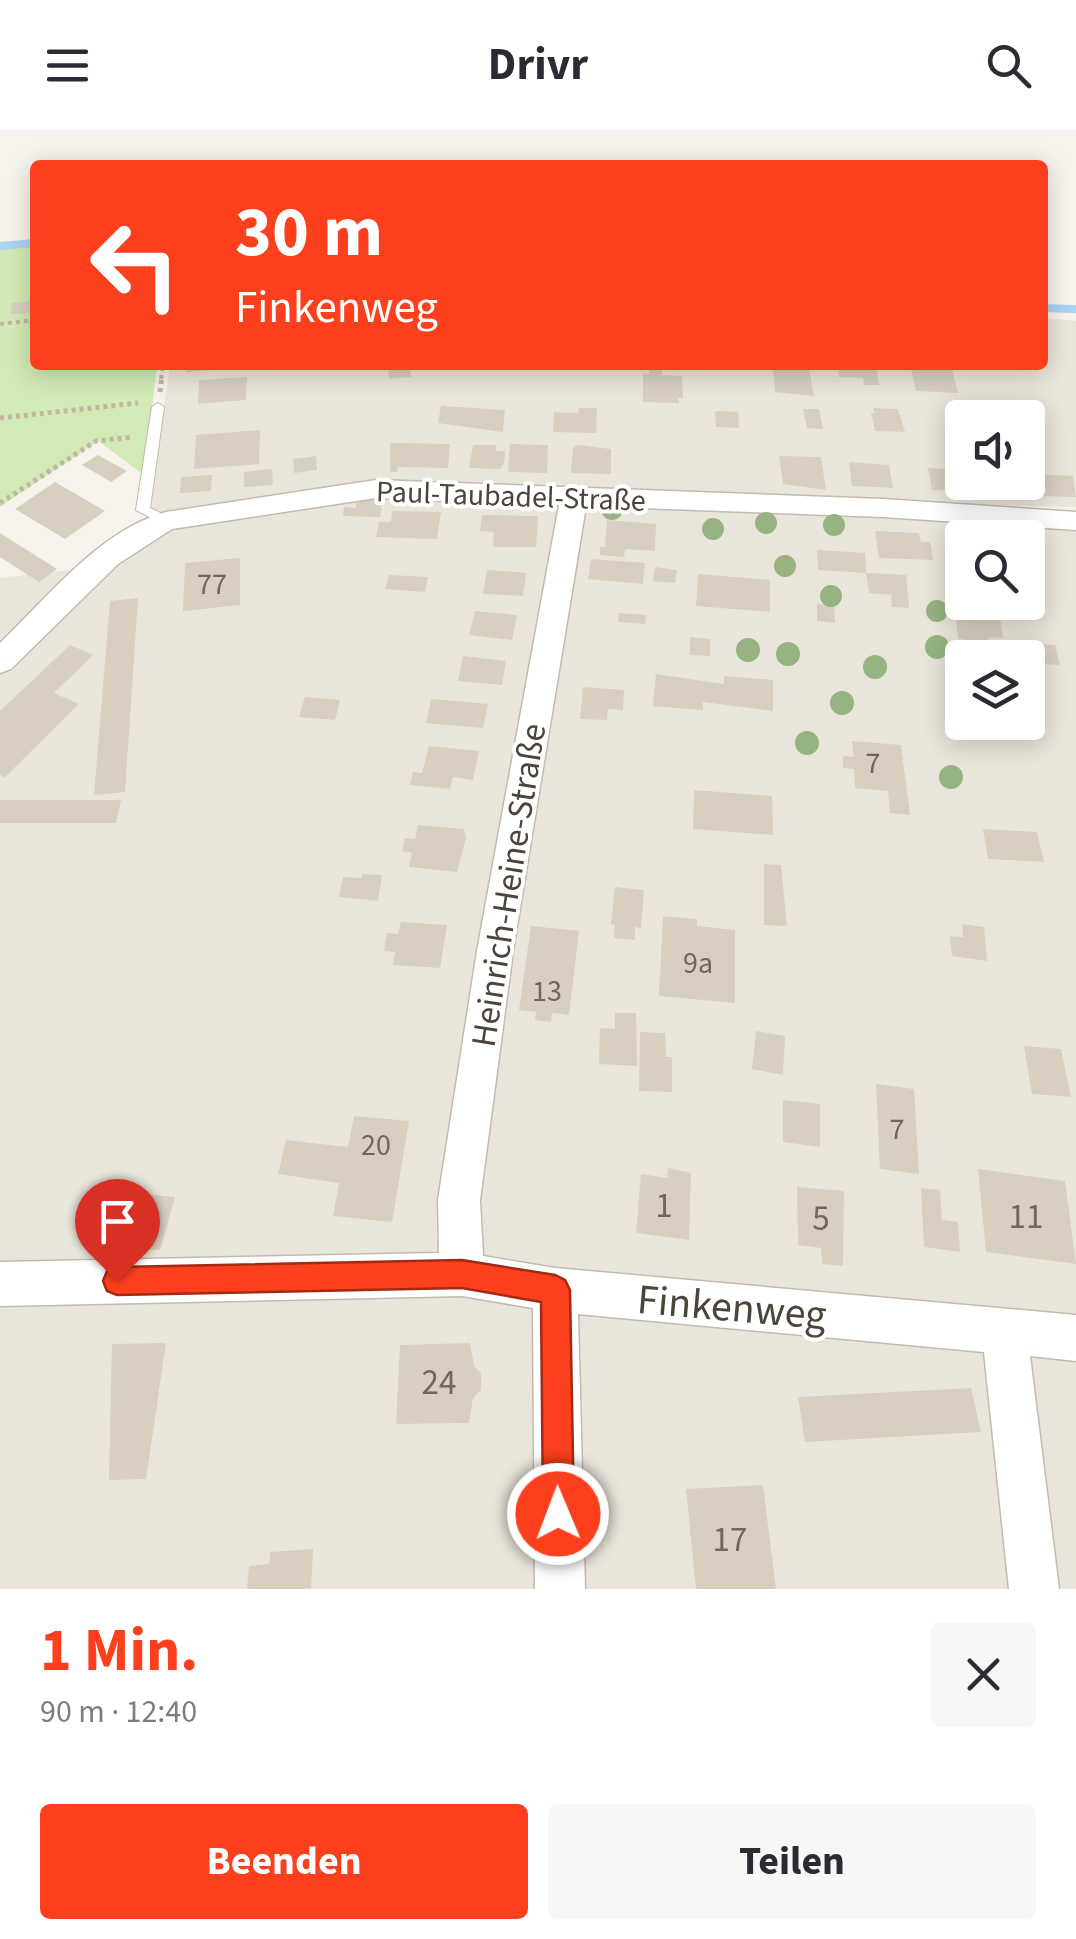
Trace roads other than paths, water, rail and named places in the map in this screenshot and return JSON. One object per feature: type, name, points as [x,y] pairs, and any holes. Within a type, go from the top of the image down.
[{"type":"street","name":"Paul-Taubadel-Straße","points":[[0,662],[108,557],[144,531],[166,521],[376,490],[902,509],[1076,520]]},
{"type":"street","name":"Heinrich-Heine-Straße","points":[[462,1274],[459,1200],[472,1104],[574,498]]},
{"type":"street","name":"Finkenweg","points":[[0,1284],[462,1274],[555,1290],[1076,1338]]},
{"type":"street","points":[[555,1290],[560,1589]]},
{"type":"street","points":[[1004,1331],[1034,1589]]},
{"type":"lane","points":[[158,408],[143,510],[166,521]]},
{"type":"waterway","points":[[0,246],[30,243]]},
{"type":"waterway","points":[[1048,308],[1076,309]]}]
